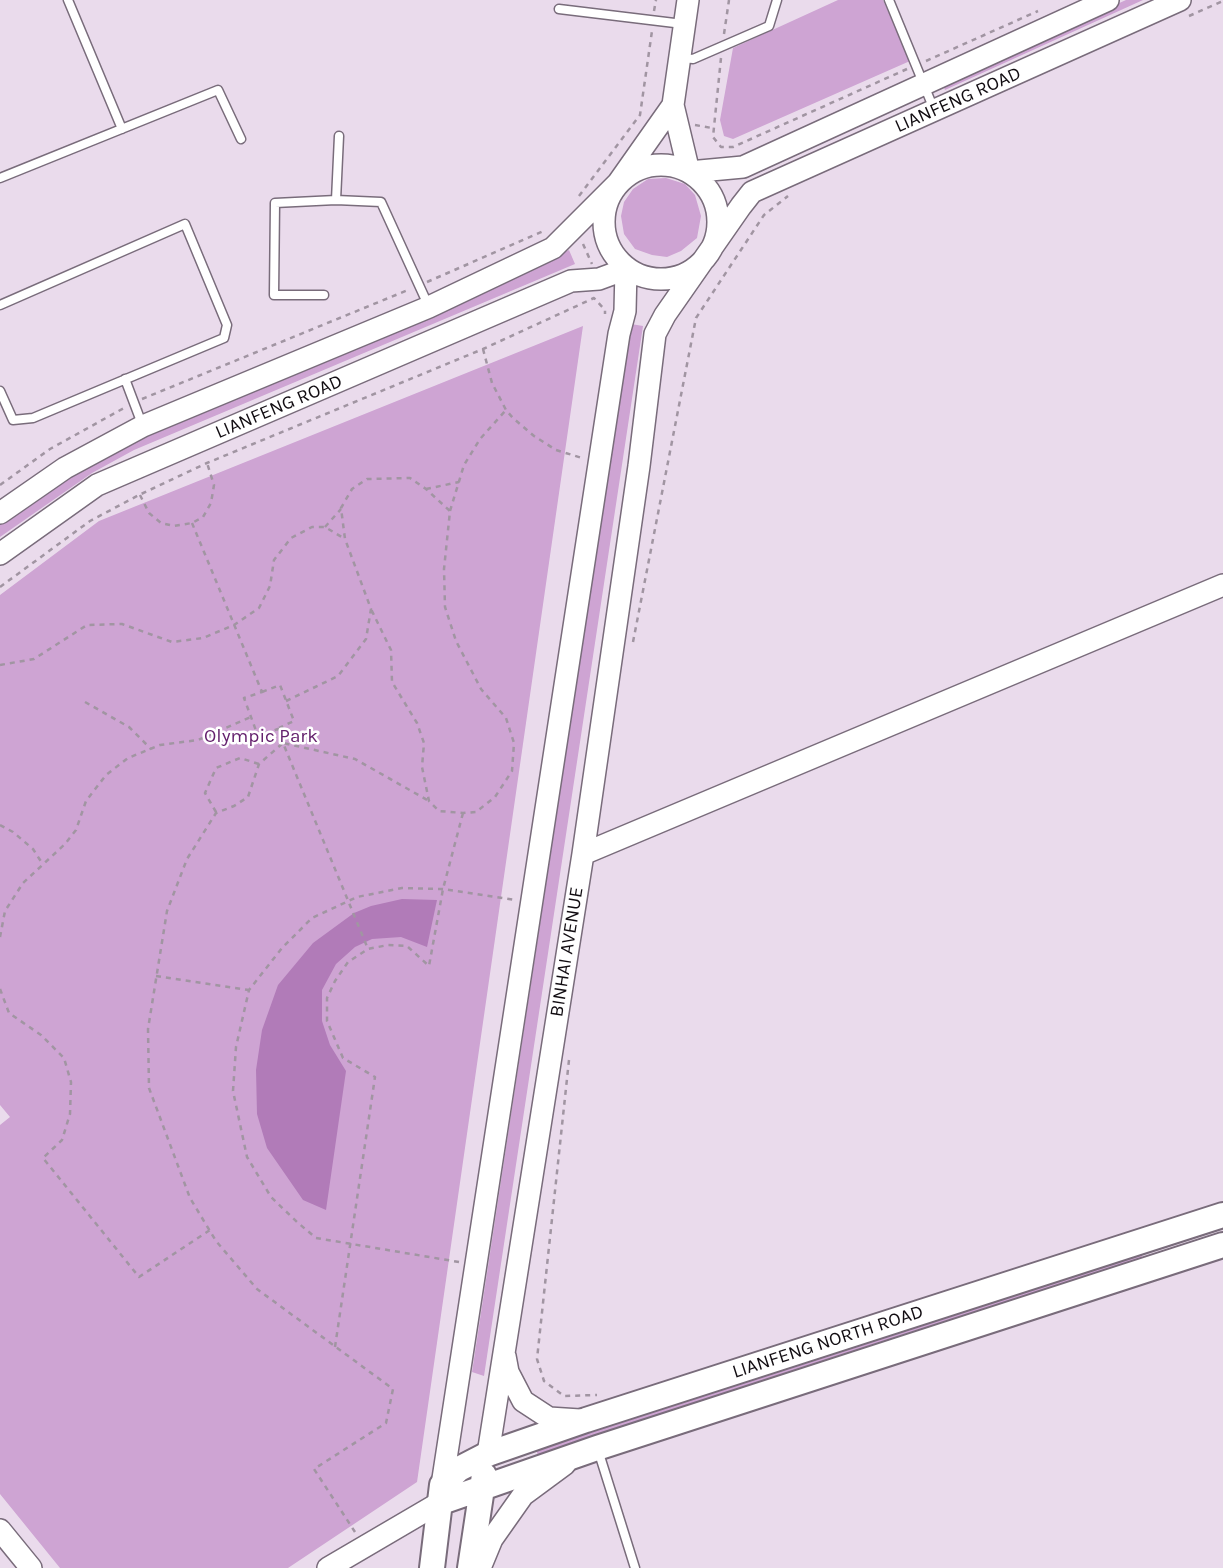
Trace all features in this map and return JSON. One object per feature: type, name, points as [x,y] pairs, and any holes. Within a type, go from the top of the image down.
[{"type":"main road","points":[[688,0],[673,104],[689,172]]},
{"type":"main road","name":"LIANFENG ROAD","points":[[689,172],[743,167],[920,74],[1108,0]]},
{"type":"main road","name":"LIANFENG ROAD","points":[[710,252],[752,192],[934,110],[1183,9]]},
{"type":"main road","points":[[565,225],[618,183],[633,171],[651,165],[671,165],[689,172],[703,183],[713,198],[718,216],[717,235],[710,252],[698,266],[681,276],[662,280],[643,277],[626,269],[613,255],[605,237],[603,218],[607,199],[618,183],[673,104]]},
{"type":"main road","name":"LIANFENG ROAD","points":[[0,513],[65,468],[143,426],[429,307],[553,248],[565,225]]},
{"type":"main road","name":"BINHAI AVENUE","points":[[470,1568],[583,854],[639,466],[655,334],[665,315],[710,252]]},
{"type":"main road","points":[[432,1568],[440,1494],[611,329],[625,311],[626,269]]},
{"type":"main road","name":"LIANFENG ROAD","points":[[0,555],[97,485],[571,281],[599,279],[626,269]]},
{"type":"main road","points":[[583,854],[1223,585]]},
{"type":"main road","name":"LIANFENG NORTH ROAD","points":[[440,1494],[459,1469],[488,1454],[1223,1215]]},
{"type":"main road","name":"LIANFENG NORTH ROAD","points":[[440,1494],[483,1487],[597,1447],[1223,1245]]},
{"type":"main road","points":[[504,1347],[508,1372],[523,1401],[549,1418],[586,1420]]},
{"type":"main road","points":[[480,1568],[492,1539],[523,1495],[561,1466],[597,1447]]},
{"type":"main road","points":[[328,1568],[440,1494]]},
{"type":"main road","points":[[0,1530],[31,1568]]},
{"type":"lane","points":[[68,0],[122,129]]},
{"type":"lane","points":[[679,58],[693,59],[769,26],[777,0]]},
{"type":"lane","points":[[889,0],[934,110]]},
{"type":"lane","points":[[559,9],[683,24]]},
{"type":"lane","points":[[0,178],[218,90],[241,139]]},
{"type":"lane","points":[[336,200],[339,136]]},
{"type":"lane","points":[[324,295],[274,295],[275,203],[336,200],[381,202],[429,307]]},
{"type":"lane","points":[[0,304],[185,224],[227,325],[224,338],[33,418],[13,420],[0,391]]},
{"type":"lane","points":[[125,379],[143,426]]},
{"type":"lane","points":[[597,1447],[635,1568]]},
{"type":"path","points":[[577,198],[640,115],[656,0]]},
{"type":"path","points":[[729,0],[713,137],[721,147],[733,147],[920,74],[1039,11]]},
{"type":"path","points":[[1183,9],[1223,1]]},
{"type":"path","points":[[632,646],[696,318],[764,215],[791,194]]},
{"type":"path","points":[[0,485],[50,449],[134,403],[565,225],[599,279],[611,329]]},
{"type":"path","points":[[0,587],[90,522],[207,463],[483,349],[594,298],[605,310]]},
{"type":"path","points":[[483,349],[492,383],[506,410],[534,436],[556,450],[586,458]]},
{"type":"path","points":[[283,743],[355,759],[429,801],[439,811],[476,811],[495,796],[512,771],[514,743],[506,718],[481,689],[456,641],[445,607],[444,569],[450,511],[464,465],[480,439],[506,410]]},
{"type":"path","points":[[139,495],[149,513],[162,523],[174,526],[192,523],[203,517],[211,503],[214,485],[207,463]]},
{"type":"path","points":[[324,527],[341,508],[352,489],[367,479],[410,478],[450,511]]},
{"type":"path","points":[[426,489],[459,482]]},
{"type":"path","points":[[341,508],[345,539],[371,609],[391,650],[392,682],[417,723],[424,743],[422,767],[429,801]]},
{"type":"path","points":[[192,523],[262,692]]},
{"type":"path","points":[[0,666],[34,659],[87,625],[122,624],[173,642],[203,638],[234,625],[259,608],[270,586],[274,560],[291,538],[312,527],[324,527],[345,539]]},
{"type":"path","points":[[286,701],[338,676],[366,639],[371,609]]},
{"type":"path","points":[[280,685],[294,721],[258,736],[244,698],[262,692],[280,685]]},
{"type":"path","points":[[85,702],[129,727],[151,749]]},
{"type":"path","points":[[0,937],[5,911],[23,883],[65,844],[76,830],[86,801],[106,775],[128,758],[160,745],[198,740],[251,717]]},
{"type":"path","points":[[278,729],[368,949]]},
{"type":"path","points":[[283,743],[259,764],[248,797],[216,813],[187,859],[167,911],[155,975],[148,1029],[149,1088],[190,1198],[216,1241],[257,1289],[393,1389],[386,1423],[314,1469],[359,1538]]},
{"type":"path","points":[[216,813],[205,793],[216,768],[240,758],[259,764]]},
{"type":"path","points":[[335,1347],[375,1077],[343,1058],[327,1021],[327,998],[348,962],[368,949],[388,945],[407,946],[429,966],[443,889],[463,813]]},
{"type":"path","points":[[0,825],[33,849],[42,863]]},
{"type":"path","points":[[463,1262],[316,1238],[297,1222],[271,1197],[247,1157],[233,1091],[236,1047],[249,990],[282,948],[312,918],[357,897],[402,888],[443,889],[519,901]]},
{"type":"path","points":[[155,975],[249,990]]},
{"type":"path","points":[[0,989],[9,1013],[41,1035],[64,1058],[71,1082],[70,1114],[62,1140],[43,1157],[139,1276],[210,1230]]},
{"type":"path","points":[[570,1056],[537,1359],[544,1381],[564,1396],[600,1395]]},
{"type":"green space","points":[[838,0],[883,0],[910,61],[733,139],[724,136],[720,120],[733,48]]},
{"type":"green space","points":[[1126,0],[1143,0],[945,90],[942,83]]},
{"type":"green space","points":[[666,178],[685,184],[695,195],[701,216],[697,238],[681,251],[667,257],[635,249],[624,234],[621,216],[624,202],[633,189],[648,179]]},
{"type":"green space","points":[[569,250],[575,264],[134,450],[92,473],[0,537],[0,523],[31,500],[126,444],[420,320]]},
{"type":"green space","points":[[631,324],[643,326],[484,1376],[472,1372]]},
{"type":"green space","name":"Olympic Park","points":[[583,326],[417,1482],[288,1568],[60,1568],[0,1494],[0,1125],[10,1117],[0,1105],[0,595],[99,521]]},
{"type":"green space","points":[[1141,1251],[1143,1263],[538,1456],[536,1449],[614,1425],[701,1392]]},
{"type":"shaded area","points":[[402,899],[437,900],[427,947],[401,937],[372,939],[355,947],[336,964],[322,990],[322,1021],[330,1045],[346,1071],[326,1210],[303,1200],[267,1148],[257,1114],[256,1070],[262,1030],[278,985],[313,943],[354,913]]}]
